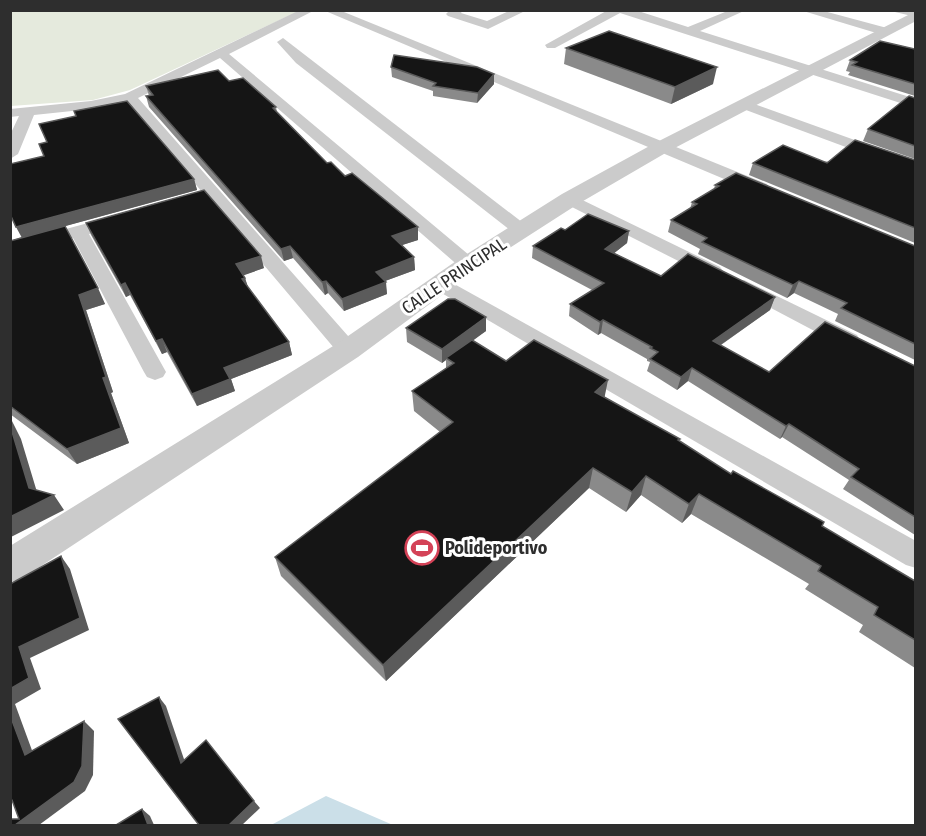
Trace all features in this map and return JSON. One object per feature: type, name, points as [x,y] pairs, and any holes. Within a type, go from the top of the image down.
[{"type":"street","points":[[10,113],[91,105],[129,97],[310,10]]},
{"type":"street","points":[[328,10],[772,193]]},
{"type":"street","points":[[458,10],[452,14],[488,25],[522,10]]},
{"type":"street","points":[[551,45],[620,10],[915,104]]},
{"type":"street","points":[[716,10],[736,13]]},
{"type":"street","points":[[805,10],[880,38]]},
{"type":"street","points":[[900,10],[915,15]]},
{"type":"street","points":[[687,32],[736,13]]},
{"type":"street","name":"CALLE PRINCIPAL","points":[[10,566],[348,350],[468,264],[570,198],[807,70],[880,38],[915,15]]},
{"type":"street","points":[[283,42],[301,60],[521,231]]},
{"type":"street","points":[[220,52],[468,264]]},
{"type":"street","points":[[129,97],[348,350]]},
{"type":"street","points":[[743,104],[915,168]]},
{"type":"street","points":[[10,154],[28,112]]},
{"type":"street","points":[[190,199],[212,193]]},
{"type":"street","points":[[570,198],[863,347]]},
{"type":"street","points":[[10,250],[134,215]]},
{"type":"street","points":[[78,231],[155,372]]},
{"type":"street","points":[[440,284],[915,556]]},
{"type":"shaded area","points":[[11,10],[299,11],[130,90],[93,100],[11,106]]},
{"type":"water","points":[[326,796],[393,825],[271,825]]},
{"type":"building","points":[[609,31],[717,67],[675,87],[566,48]]},
{"type":"building","points":[[880,41],[915,49],[915,84],[852,65],[857,62],[850,60]]},
{"type":"building","points":[[394,55],[477,67],[494,74],[478,93],[433,86],[436,83],[391,67]]},
{"type":"building","points":[[218,70],[229,81],[243,78],[276,107],[273,108],[327,163],[331,162],[345,176],[352,173],[418,227],[392,236],[414,257],[376,272],[386,282],[342,299],[326,281],[322,282],[290,246],[281,249],[146,96],[153,95],[146,86]]},
{"type":"building","points":[[909,96],[915,98],[915,146],[868,129]]},
{"type":"building","points":[[127,101],[194,179],[16,227],[10,214],[10,164],[44,156],[39,144],[47,142],[39,124],[76,116],[74,111]]},
{"type":"building","points":[[855,140],[915,160],[915,228],[753,163],[783,145],[827,163]]},
{"type":"building","points":[[736,173],[915,246],[915,344],[841,308],[847,303],[799,281],[793,285],[702,242],[707,238],[671,220],[697,204],[692,202],[719,186],[715,185]]},
{"type":"building","points":[[204,190],[261,256],[236,264],[245,278],[242,279],[289,342],[224,368],[230,379],[192,394],[162,339],[156,341],[125,283],[121,285],[86,223]]},
{"type":"building","points":[[588,214],[629,231],[605,249],[661,276],[688,254],[775,297],[713,341],[769,372],[825,322],[915,366],[915,517],[851,477],[859,469],[789,424],[786,426],[692,368],[681,377],[650,359],[658,352],[650,348],[652,347],[603,320],[600,322],[570,304],[604,283],[533,246],[561,228],[565,230]]},
{"type":"building","points":[[65,226],[98,288],[79,295],[106,377],[103,378],[121,428],[67,449],[10,406],[10,241]]},
{"type":"building","points":[[448,299],[455,299],[486,317],[442,349],[406,328]]},
{"type":"building","points":[[472,340],[506,361],[534,340],[608,380],[595,392],[680,439],[678,440],[731,474],[733,471],[824,522],[822,526],[915,581],[915,640],[874,615],[878,607],[818,571],[821,566],[699,494],[689,504],[646,476],[632,492],[593,468],[383,665],[275,557],[453,422],[412,391],[454,363],[446,358]]},
{"type":"building","points":[[10,425],[29,488],[54,495],[10,517]]},
{"type":"building","points":[[61,556],[80,618],[19,647],[29,678],[10,689],[10,584]]},
{"type":"building","points":[[159,697],[181,763],[206,740],[254,801],[229,825],[199,825],[118,719]]},
{"type":"building","points":[[10,715],[25,755],[84,721],[82,766],[74,782],[15,825],[10,825],[10,819],[19,819],[10,799]]},
{"type":"building","points":[[142,809],[148,825],[116,825]]},
{"type":"place","name":"Polideportivo","points":[[422,548]]}]
